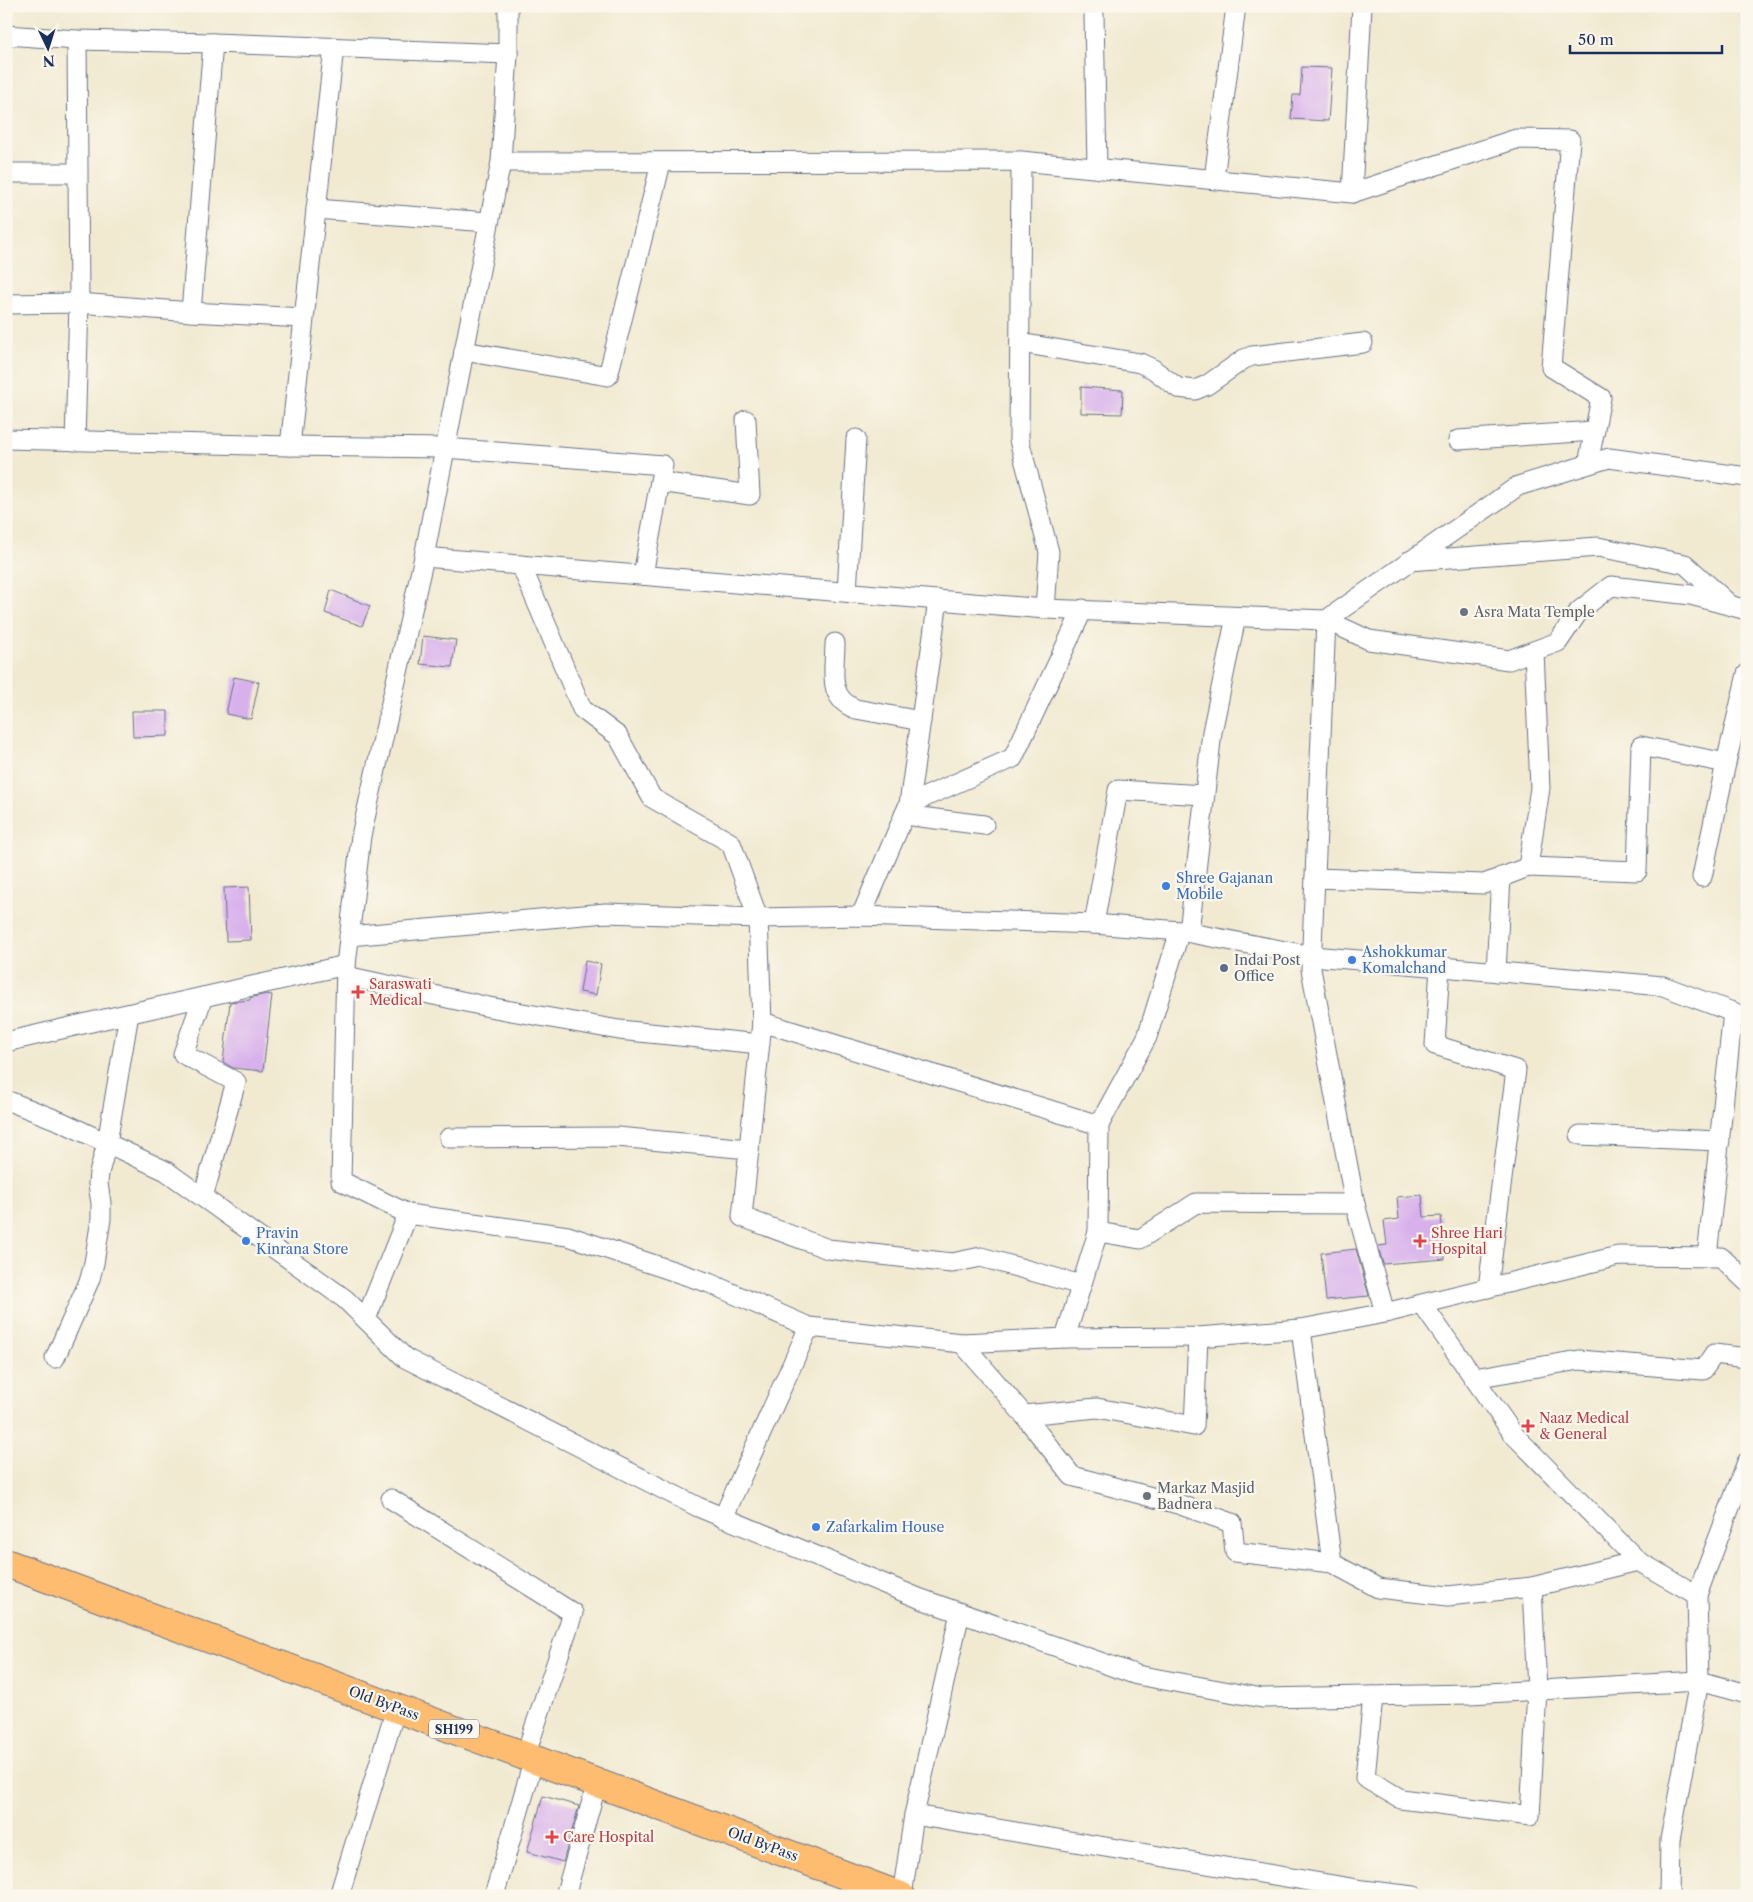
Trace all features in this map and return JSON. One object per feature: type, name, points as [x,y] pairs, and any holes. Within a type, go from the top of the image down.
[{"type":"highway","name":"Old ByPass","points":[[6,1563],[902,1896]]},
{"type":"street","points":[[508,6],[508,54],[501,162],[424,557],[361,836],[346,971],[341,1181],[408,1214],[568,1236],[709,1283],[809,1327],[962,1343],[1065,1338],[1198,1337],[1301,1329],[1422,1304],[1618,1256],[1721,1257],[1747,1282]]},
{"type":"street","points":[[1214,180],[1236,6]]},
{"type":"street","points":[[1352,192],[1362,6]]},
{"type":"street","points":[[1094,14],[1097,168]]},
{"type":"street","points":[[6,35],[77,40],[213,42],[508,54]]},
{"type":"street","points":[[75,441],[79,303],[77,40]]},
{"type":"street","points":[[191,312],[213,42]]},
{"type":"street","points":[[290,446],[334,47]]},
{"type":"street","points":[[501,162],[1021,161],[1352,192],[1516,139],[1570,140],[1551,366],[1601,398],[1588,464]]},
{"type":"street","points":[[1021,161],[1020,440],[1049,552],[1045,608]]},
{"type":"street","points":[[464,351],[608,376],[661,163]]},
{"type":"street","points":[[6,173],[77,173]]},
{"type":"street","points":[[316,209],[488,222]]},
{"type":"street","points":[[6,304],[79,303],[303,318]]},
{"type":"street","points":[[1020,343],[1140,363],[1153,369],[1178,388],[1188,390],[1202,387],[1239,361],[1252,356],[1363,343]]},
{"type":"street","points":[[660,482],[750,495],[746,420]]},
{"type":"street","points":[[1458,440],[1595,430]]},
{"type":"street","points":[[848,592],[856,438]]},
{"type":"street","points":[[6,439],[445,448],[663,465],[644,575]]},
{"type":"street","points":[[1326,620],[1518,486],[1609,458],[1747,477]]},
{"type":"street","points":[[1408,561],[1598,547],[1685,564],[1739,608]]},
{"type":"street","points":[[424,557],[1045,608],[1326,620],[1369,640],[1509,660],[1558,642],[1579,611],[1611,586],[1691,595],[1739,608]]},
{"type":"street","points":[[520,565],[582,709],[618,736],[652,798],[731,843],[758,918],[762,1022],[742,1217],[828,1249],[952,1263],[981,1257],[1082,1285]]},
{"type":"street","points":[[861,916],[907,810],[938,600]]},
{"type":"street","points":[[907,810],[1013,758],[1083,609]]},
{"type":"street","points":[[1065,1338],[1098,1232],[1099,1125],[1146,1037],[1184,932],[1212,732],[1236,616]]},
{"type":"street","points":[[1326,620],[1312,968],[1355,1204],[1386,1312]]},
{"type":"street","points":[[835,643],[834,687],[839,698],[847,705],[856,709],[921,720]]},
{"type":"street","points":[[1528,867],[1540,788],[1534,650]]},
{"type":"street","points":[[1702,877],[1747,674]]},
{"type":"street","points":[[1315,878],[1484,884],[1528,867],[1637,871],[1641,746],[1726,763]]},
{"type":"street","points":[[1094,924],[1118,790],[1204,795]]},
{"type":"street","points":[[907,810],[984,825]]},
{"type":"street","points":[[1496,972],[1501,877]]},
{"type":"street","points":[[349,936],[606,913],[758,918],[861,916],[1094,924],[1184,932],[1312,956],[1664,986],[1740,1014],[1720,1141],[1707,1257]]},
{"type":"street","points":[[1440,967],[1435,1044],[1516,1070],[1488,1288]]},
{"type":"street","points":[[6,1042],[204,997],[346,971],[489,1007],[619,1030],[760,1044]]},
{"type":"street","points":[[203,1197],[236,1082],[183,1054],[204,997]]},
{"type":"street","points":[[55,1358],[90,1279],[101,1219],[99,1173],[107,1144],[128,1014]]},
{"type":"street","points":[[762,1022],[1099,1125]]},
{"type":"street","points":[[6,1100],[62,1122],[166,1171],[345,1298],[405,1358],[698,1507],[921,1599],[1137,1675],[1262,1698],[1470,1694],[1699,1681],[1747,1694]]},
{"type":"street","points":[[1580,1135],[1720,1141]]},
{"type":"street","points":[[449,1138],[617,1137],[749,1149]]},
{"type":"street","points":[[1098,1232],[1140,1239],[1196,1203],[1355,1204]]},
{"type":"street","points":[[366,1319],[408,1214]]},
{"type":"street","points":[[1422,1304],[1514,1435],[1638,1561],[1697,1595]]},
{"type":"street","points":[[723,1518],[809,1327]]},
{"type":"street","points":[[1301,1329],[1332,1563]]},
{"type":"street","points":[[1024,1415],[1097,1408],[1194,1426],[1198,1337]]},
{"type":"street","points":[[962,1343],[1024,1415],[1072,1476],[1178,1504],[1232,1523],[1234,1552],[1332,1563],[1378,1588],[1448,1596],[1532,1587],[1638,1561]]},
{"type":"street","points":[[1474,1378],[1579,1360],[1703,1370],[1714,1354],[1747,1358]]},
{"type":"street","points":[[1669,1896],[1670,1840],[1699,1681],[1697,1595],[1747,1462]]},
{"type":"street","points":[[391,1498],[573,1613],[529,1757],[494,1896]]},
{"type":"street","points":[[1372,1696],[1364,1778],[1401,1800],[1530,1816],[1537,1690],[1532,1587]]},
{"type":"street","points":[[902,1896],[914,1815],[960,1613]]},
{"type":"street","points":[[339,1896],[396,1708]]},
{"type":"street","points":[[565,1896],[597,1782]]},
{"type":"street","points":[[914,1815],[1364,1890],[1414,1896]]},
{"type":"building","points":[[1302,67],[1332,68],[1328,121],[1291,119],[1293,95],[1300,95]]},
{"type":"building","points":[[1081,387],[1123,390],[1122,414],[1081,413]]},
{"type":"building","points":[[331,590],[370,606],[362,626],[325,613]]},
{"type":"building","points":[[423,636],[456,640],[452,667],[420,664]]},
{"type":"building","points":[[234,677],[259,682],[251,719],[226,714]]},
{"type":"building","points":[[132,711],[168,711],[168,736],[133,737]]},
{"type":"building","points":[[249,887],[251,940],[226,941],[224,888]]},
{"type":"building","points":[[585,961],[601,964],[596,995],[580,992]]},
{"type":"building","points":[[266,994],[272,995],[263,1071],[233,1068],[223,1062],[230,1002],[250,1000],[250,998]]},
{"type":"building","points":[[1422,1195],[1424,1217],[1441,1216],[1445,1259],[1383,1264],[1378,1246],[1387,1245],[1384,1221],[1399,1219],[1397,1197]]},
{"type":"building","points":[[1356,1249],[1369,1296],[1326,1300],[1321,1253]]},
{"type":"building","points":[[543,1796],[579,1806],[563,1862],[527,1852]]},
{"type":"place","name":"Asra Mata Temple","points":[[1464,612]]},
{"type":"place","name":"Shree Gajanan Mobile","points":[[1166,886]]},
{"type":"place","name":"Ashokkumar Komalchand","points":[[1352,960]]},
{"type":"place","name":"Indai Post Office","points":[[1224,968]]},
{"type":"place","name":"Saraswati Medical","points":[[358,992]]},
{"type":"place","name":"Pravin Kinrana Store","points":[[246,1241]]},
{"type":"place","name":"Shree Hari Hospital","points":[[1420,1241]]},
{"type":"place","name":"Naaz Medical & General","points":[[1528,1426]]},
{"type":"place","name":"Markaz Masjid Badnera","points":[[1147,1496]]},
{"type":"place","name":"Zafarkalim House","points":[[816,1527]]},
{"type":"place","name":"Care Hospital","points":[[552,1837]]}]
